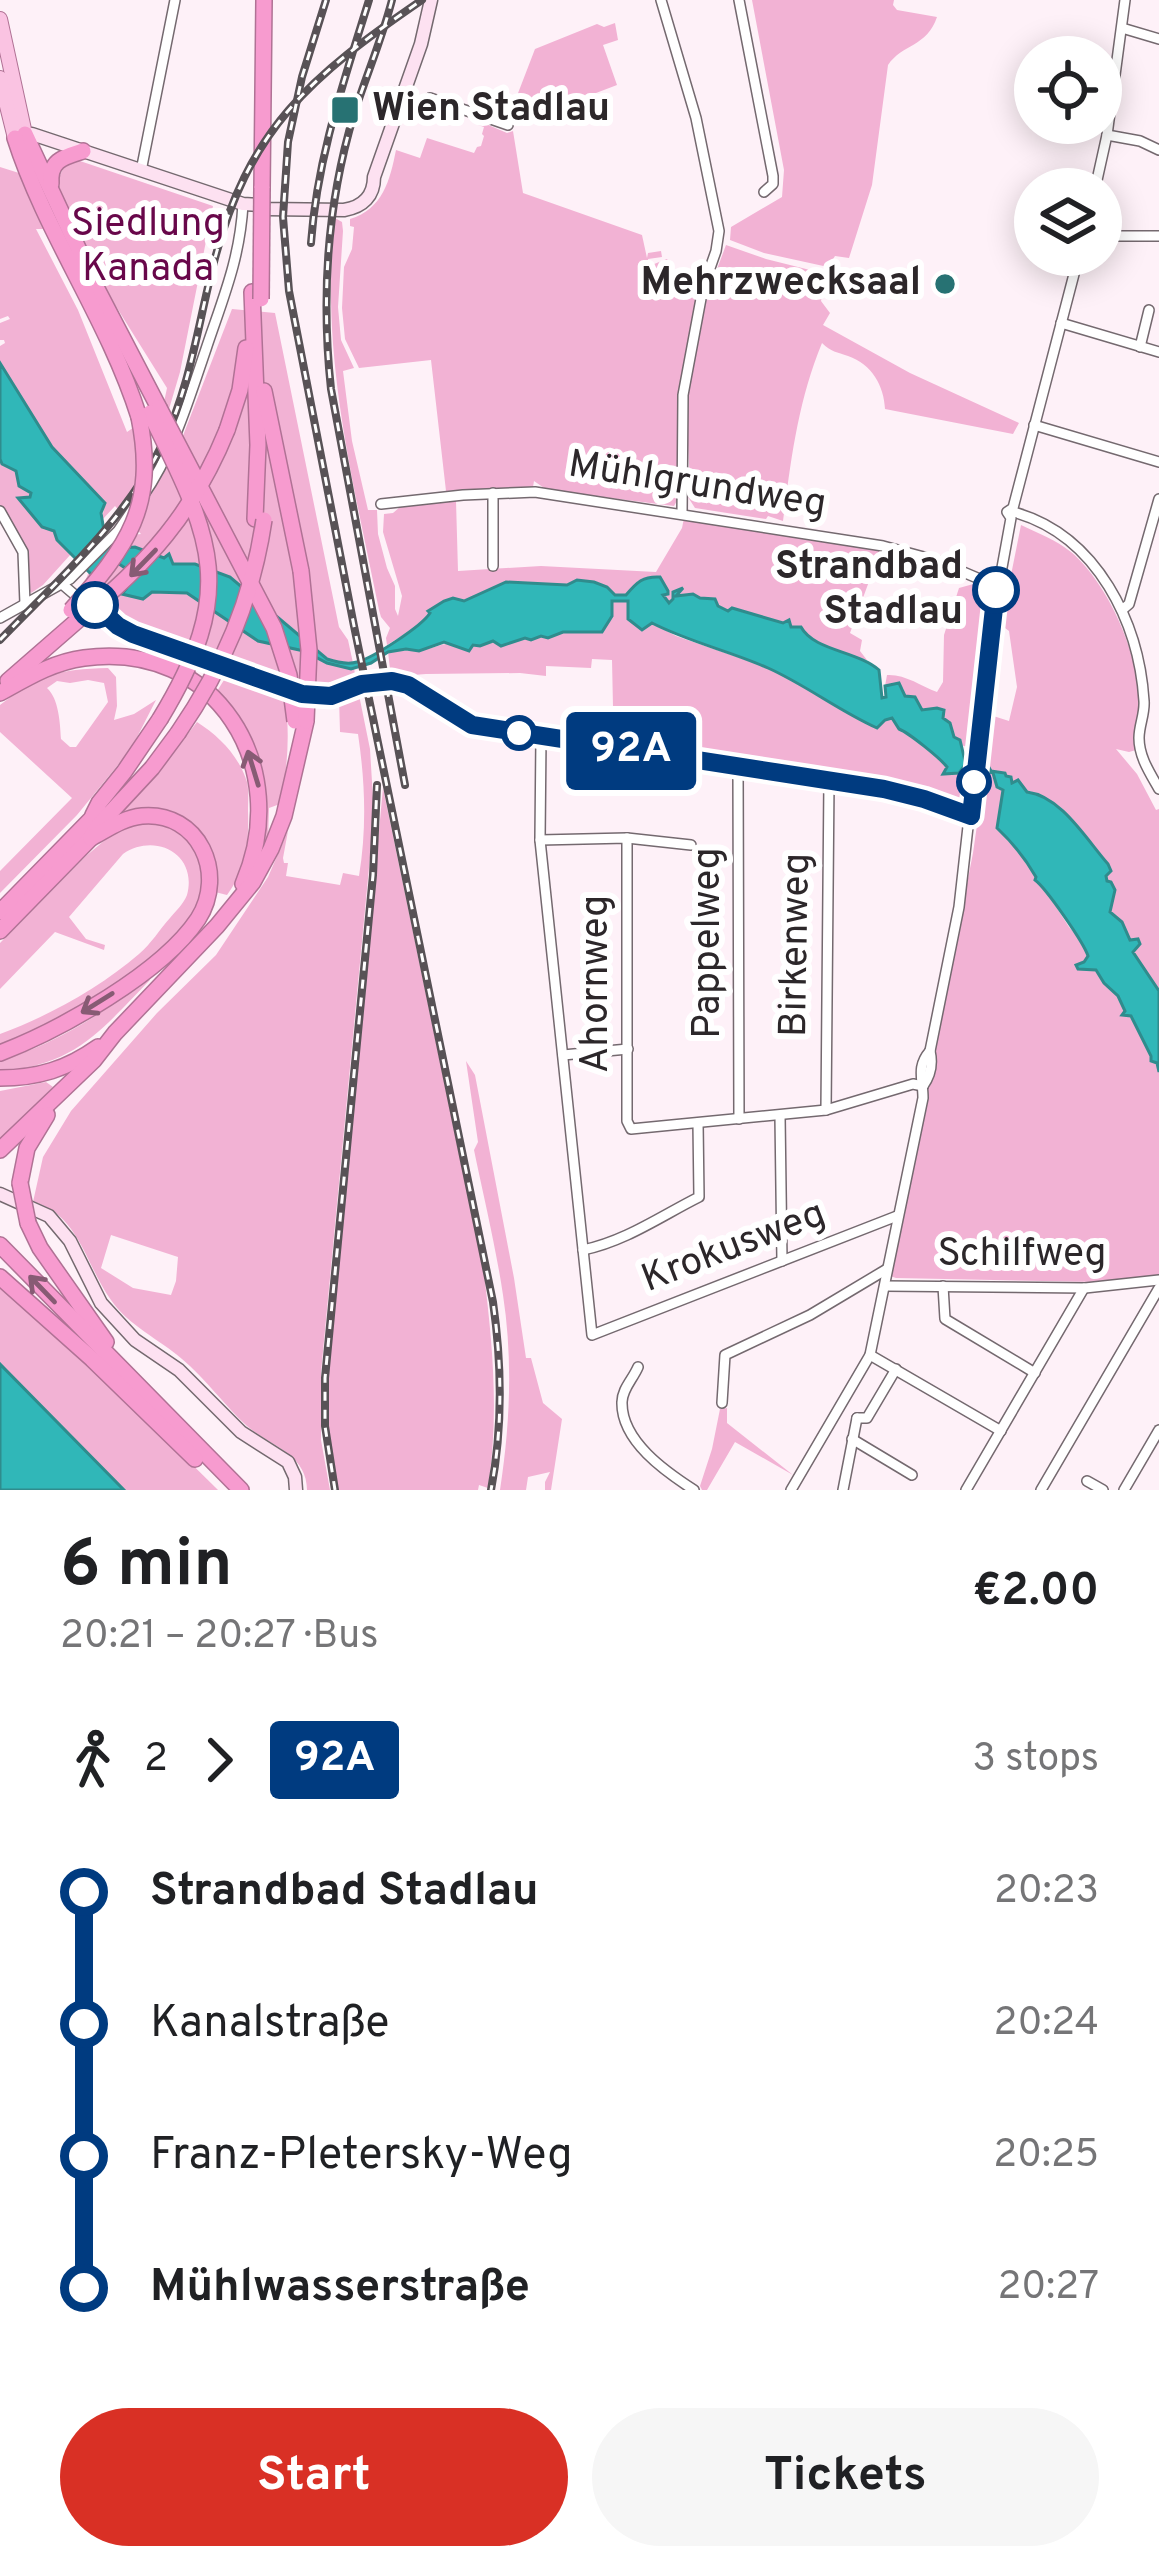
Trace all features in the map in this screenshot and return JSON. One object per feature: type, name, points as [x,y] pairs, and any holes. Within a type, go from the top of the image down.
[{"type":"highway","points":[[255,0],[259,194]]},
{"type":"highway","points":[[260,519],[254,297],[264,0]]},
{"type":"highway","points":[[20,136],[56,204],[149,413],[274,628],[301,721]]},
{"type":"highway","points":[[0,931],[152,768],[200,644],[209,574],[194,504],[36,193],[20,136]]},
{"type":"highway","points":[[56,204],[51,170],[59,159],[83,152]]},
{"type":"highway","points":[[0,912],[92,818],[170,726],[202,699],[231,643],[253,581],[267,463],[254,297]]},
{"type":"highway","points":[[74,615],[117,589],[162,543],[196,496],[227,430],[243,371],[254,297]]},
{"type":"highway","points":[[0,1150],[71,1083],[236,903],[271,849],[287,806],[297,765],[309,650],[301,571],[264,391]]},
{"type":"highway","points":[[0,690],[74,615],[115,558],[139,508],[149,413]]},
{"type":"highway","points":[[0,690],[58,664],[118,656],[158,664],[212,698],[242,736],[260,794],[258,843],[236,903]]},
{"type":"highway","points":[[0,1053],[55,1028],[126,984],[184,936],[206,904],[211,881],[208,859],[198,839],[182,825],[145,816],[125,820],[91,838]]},
{"type":"highway","points":[[0,1078],[59,1069],[116,1033]]},
{"type":"highway","points":[[71,1083],[31,1140],[22,1163],[20,1184],[28,1223],[40,1248],[144,1393]]},
{"type":"highway","points":[[0,1245],[241,1490]]},
{"type":"highway","points":[[4,1283],[92,1359],[227,1490]]},
{"type":"main road","points":[[0,19],[20,136]]},
{"type":"main road","points":[[0,78],[20,136]]},
{"type":"street","points":[[141,172],[176,0]]},
{"type":"street","points":[[662,0],[696,118],[718,230],[682,395],[682,514]]},
{"type":"street","points":[[739,0],[773,176],[773,184],[764,192]]},
{"type":"street","points":[[1121,36],[1125,0]]},
{"type":"street","points":[[20,136],[32,134],[242,204],[259,194],[267,202],[347,202],[360,195],[374,176],[410,92],[427,2]]},
{"type":"street","points":[[1122,28],[1159,39]]},
{"type":"street","points":[[430,98],[508,125]]},
{"type":"street","points":[[1122,138],[1159,150]]},
{"type":"street","points":[[0,618],[66,582],[118,531],[156,477],[187,405],[234,267],[242,204]]},
{"type":"street","points":[[1122,236],[1159,236]]},
{"type":"street","points":[[791,1490],[870,1354],[948,969],[971,816],[996,586],[1073,276]]},
{"type":"street","points":[[1140,346],[1149,310]]},
{"type":"street","points":[[1061,323],[1159,352]]},
{"type":"street","points":[[1034,425],[1159,463]]},
{"type":"street","name":"Mühlgrundweg","points":[[381,504],[535,492],[890,548],[935,560],[996,586]]},
{"type":"street","points":[[493,493],[493,566]]},
{"type":"street","points":[[1122,610],[1129,604],[1159,499]]},
{"type":"street","points":[[0,511],[23,552],[25,604]]},
{"type":"street","points":[[1014,513],[1075,543],[1122,610],[1144,700],[1140,751],[1159,789]]},
{"type":"street","points":[[66,582],[103,619],[302,694],[331,696],[362,684],[392,681],[408,685],[472,725],[884,789],[971,816]]},
{"type":"street","points":[[1142,722],[1155,725]]},
{"type":"street","points":[[541,737],[540,840],[583,1250],[631,1234],[699,1197],[698,1123],[826,1110],[913,1084],[923,1086]]},
{"type":"street","name":"Pappelweg","points":[[738,767],[739,1119]]},
{"type":"street","name":"Birkenweg","points":[[826,1110],[829,781]]},
{"type":"street","points":[[540,840],[627,838],[692,845]]},
{"type":"street","name":"Ahornweg","points":[[627,838],[626,1121],[631,1129],[698,1123]]},
{"type":"street","points":[[563,1055],[628,1048]]},
{"type":"street","points":[[780,1116],[782,1261]]},
{"type":"street","points":[[0,1194],[49,1216],[70,1241],[101,1303],[136,1340],[178,1370],[242,1432],[288,1462],[296,1490]]},
{"type":"street","name":"Krokusweg","points":[[583,1250],[592,1335],[897,1216]]},
{"type":"street","points":[[722,1403],[725,1355],[810,1315],[887,1269]]},
{"type":"street","points":[[1041,1490],[1159,1284]]},
{"type":"street","name":"Schilfweg","points":[[885,1286],[1159,1284]]},
{"type":"street","points":[[944,1286],[945,1319],[1035,1373]]},
{"type":"street","points":[[966,1490],[1084,1288]]},
{"type":"street","points":[[870,1354],[1001,1431]]},
{"type":"street","points":[[638,1367],[622,1399],[628,1426],[650,1456],[694,1490]]},
{"type":"street","points":[[840,1406],[857,1418],[867,1418],[896,1369]]},
{"type":"street","points":[[843,1490],[857,1418]]},
{"type":"street","points":[[1124,1490],[1159,1430]]},
{"type":"street","points":[[852,1439],[912,1474]]},
{"type":"street","points":[[1087,1481],[1103,1490]]},
{"type":"green space","points":[[752,0],[894,0],[897,10],[937,17],[921,40],[888,65],[872,185],[849,258],[835,256],[828,267],[730,240],[731,227],[782,197],[784,170]]},
{"type":"green space","points":[[615,23],[618,40],[603,45],[617,85],[528,119],[515,101],[535,49],[597,24]]},
{"type":"green space","points":[[479,121],[507,133],[513,131],[523,193],[642,235],[647,258],[648,253],[661,251],[662,257],[648,259],[649,266],[667,259],[674,272],[698,287],[680,395],[678,499],[674,506],[547,490],[534,481],[533,487],[446,491],[431,360],[359,368],[345,339],[342,308],[344,267],[354,227],[350,219],[377,201],[388,182],[396,150],[420,158],[427,138],[474,153],[484,136]]},
{"type":"green space","name":"Siedlung Kanada","points":[[77,160],[213,206],[180,372],[164,426],[136,439],[141,466],[172,464],[232,309],[275,313],[339,627],[348,640],[353,663],[325,656],[195,564],[172,564],[135,547],[113,549],[123,536],[141,534],[115,506],[102,520],[105,502],[52,447],[0,363],[0,346],[5,343],[0,340],[0,323],[10,319],[0,319],[0,167],[19,173],[43,229],[36,229],[78,310],[127,432],[163,407],[167,388],[102,284],[60,195],[59,178],[66,162]]},
{"type":"green space","points":[[335,218],[342,222],[343,231],[338,307],[341,340],[354,368],[343,371],[352,441],[368,510],[377,510],[378,534],[395,586],[398,616],[402,596],[383,532],[384,514],[400,507],[456,501],[458,571],[541,566],[656,572],[684,518],[881,549],[850,633],[862,640],[860,651],[867,660],[775,620],[729,611],[693,594],[676,596],[677,589],[669,603],[638,581],[626,595],[575,582],[506,582],[463,601],[444,601],[430,610],[423,623],[387,645],[390,628],[379,610],[349,464],[335,366],[331,268]]},
{"type":"green space","points":[[726,245],[826,274],[821,301],[830,313],[823,325],[910,373],[1019,423],[1013,434],[885,409],[870,370],[822,343],[801,408],[783,521],[695,508],[686,494],[690,482],[686,407],[698,326]]},
{"type":"green space","points":[[0,459],[16,471],[19,486],[31,493],[18,498],[71,554],[31,593],[26,551],[0,507]]},
{"type":"green space","points":[[1021,525],[1059,544],[1085,566],[1121,625],[1136,670],[1140,712],[1136,750],[1116,749],[1159,809],[1159,991],[1110,913],[1115,890],[1111,882],[1032,792],[1017,782],[1012,784],[1005,773],[995,777],[1003,790],[1004,834],[1083,942],[1089,956],[1084,962],[1118,996],[1157,1063],[1159,1275],[1098,1282],[896,1278],[890,1276],[973,853],[985,769],[991,772],[983,759],[987,714],[1009,721],[1017,687],[1009,631],[1001,625]]},
{"type":"green space","points":[[111,558],[133,577],[123,593],[187,593],[327,663],[354,668],[356,680],[336,688],[293,686],[132,626],[85,582],[89,571],[92,575]]},
{"type":"green space","points":[[977,583],[986,591],[970,748],[954,738],[950,723],[937,708],[922,710],[905,696],[903,688],[885,686],[887,675],[894,675],[937,692],[943,682],[944,635],[959,588]]},
{"type":"green space","points":[[612,601],[629,601],[652,623],[676,636],[769,668],[876,727],[893,718],[944,763],[943,773],[968,766],[964,802],[889,781],[622,742],[622,710],[613,707],[612,660],[592,659],[591,668],[546,666],[546,676],[426,674],[413,675],[414,682],[391,677],[388,652],[447,644],[469,651],[473,644],[493,640],[501,646],[563,632],[596,633]]},
{"type":"green space","points":[[108,668],[116,677],[114,720],[156,700],[131,749],[77,815],[0,893],[0,871],[72,798],[0,732],[0,705],[50,676]],"holes":[[[57,681],[104,683],[108,702],[76,747],[70,747],[61,739],[56,705],[47,688]]]},
{"type":"green space","points":[[229,672],[235,681],[285,697],[288,737],[283,791],[280,804],[269,808],[268,840],[258,865],[264,794],[214,696]]},
{"type":"green space","points":[[358,690],[370,749],[374,815],[321,1372],[321,1440],[330,1490],[307,1490],[294,1459],[247,1426],[191,1367],[118,1309],[71,1229],[49,1208],[33,1202],[43,1157],[71,1111],[157,1013],[216,955],[268,877],[288,831],[283,858],[288,863],[286,876],[340,885],[343,873],[359,876],[364,787],[358,734],[340,732],[339,698]],"holes":[[[111,1235],[178,1257],[171,1295],[133,1288],[101,1268]]]},
{"type":"green space","points":[[197,722],[227,748],[248,785],[245,855],[227,895],[215,892],[214,859],[199,830],[118,816]]},
{"type":"green space","points":[[383,788],[484,1274],[494,1407],[488,1488],[479,1485],[478,1490],[338,1490],[329,1444],[328,1375]]},
{"type":"green space","points":[[151,822],[184,836],[203,867],[202,894],[187,922],[129,975],[0,1047],[0,1034],[73,1000],[124,966],[148,946],[184,901],[189,881],[180,858],[160,846],[135,848],[123,854],[69,917],[86,939],[105,945],[104,950],[55,932],[0,989],[0,943],[117,830]]},
{"type":"green space","points":[[150,980],[85,1043],[49,1061],[0,1072],[0,1061],[78,1027]]},
{"type":"green space","points":[[466,1061],[475,1075],[526,1358],[531,1358],[543,1403],[562,1419],[551,1490],[545,1490],[550,1472],[528,1477],[526,1490],[500,1490],[508,1417],[508,1344],[500,1277],[474,1150],[478,1142]]},
{"type":"green space","points":[[46,1082],[53,1087],[0,1140],[0,1091]]},
{"type":"green space","points":[[0,1287],[87,1361],[218,1490],[124,1490],[0,1364]]},
{"type":"green space","points":[[727,1408],[727,1423],[793,1475],[735,1442],[707,1490],[702,1490],[720,1409]]},
{"type":"water","points":[[0,363],[52,447],[105,503],[101,513],[106,543],[113,549],[135,547],[164,558],[169,554],[173,564],[195,564],[230,577],[327,659],[349,663],[364,659],[408,633],[444,601],[464,601],[506,582],[567,585],[577,580],[626,595],[641,581],[660,577],[669,603],[673,592],[683,588],[676,596],[693,594],[715,599],[728,611],[732,608],[783,623],[789,620],[791,627],[801,627],[816,641],[870,664],[879,670],[882,698],[886,697],[885,686],[899,683],[905,696],[915,697],[922,710],[944,710],[943,718],[960,740],[965,761],[987,764],[991,771],[1011,777],[1012,783],[1018,780],[1027,792],[1051,801],[1108,864],[1107,881],[1115,890],[1110,912],[1122,922],[1130,940],[1138,939],[1140,944],[1133,952],[1159,991],[1159,1072],[1131,1016],[1122,1015],[1125,1011],[1118,996],[1096,970],[1078,969],[1076,965],[1088,956],[1080,940],[1023,857],[997,828],[1003,790],[997,787],[993,773],[965,765],[959,773],[943,774],[947,767],[892,718],[877,728],[754,662],[652,623],[642,630],[628,619],[628,601],[612,601],[612,616],[602,632],[563,632],[501,646],[493,641],[473,645],[469,651],[444,642],[419,651],[388,652],[351,669],[304,651],[258,641],[187,593],[152,592],[143,599],[122,594],[131,581],[128,570],[111,559],[93,576],[18,498],[31,493],[19,486],[16,471],[0,459]]},
{"type":"water","points":[[0,1364],[124,1490],[0,1490]]},
{"type":"tunnel","points":[[422,4],[423,0]]},
{"type":"railway","points":[[326,0],[288,142],[283,217],[289,291],[493,1302],[500,1396],[491,1490]]},
{"type":"railway","points":[[311,243],[325,150],[369,0]]},
{"type":"railway","points":[[392,0],[354,114],[338,182],[327,319],[331,389],[405,785]]},
{"type":"railway","points":[[0,640],[111,523],[163,443],[187,378],[227,218],[265,142],[316,81],[422,0]]},
{"type":"railway","points":[[335,1490],[325,1426],[325,1378],[373,875],[377,785]]},
{"type":"bus line","name":"92A","points":[[95,605],[133,634],[302,694],[331,696],[362,684],[392,681],[408,685],[472,725],[884,789],[971,816],[996,590]]},
{"type":"place","name":"Wien Stadlau","points":[[345,110]]},
{"type":"place","name":"Mehrzwecksaal","points":[[945,284]]},
{"type":"place","name":"Strandbad Stadlau","points":[[996,590]]}]
